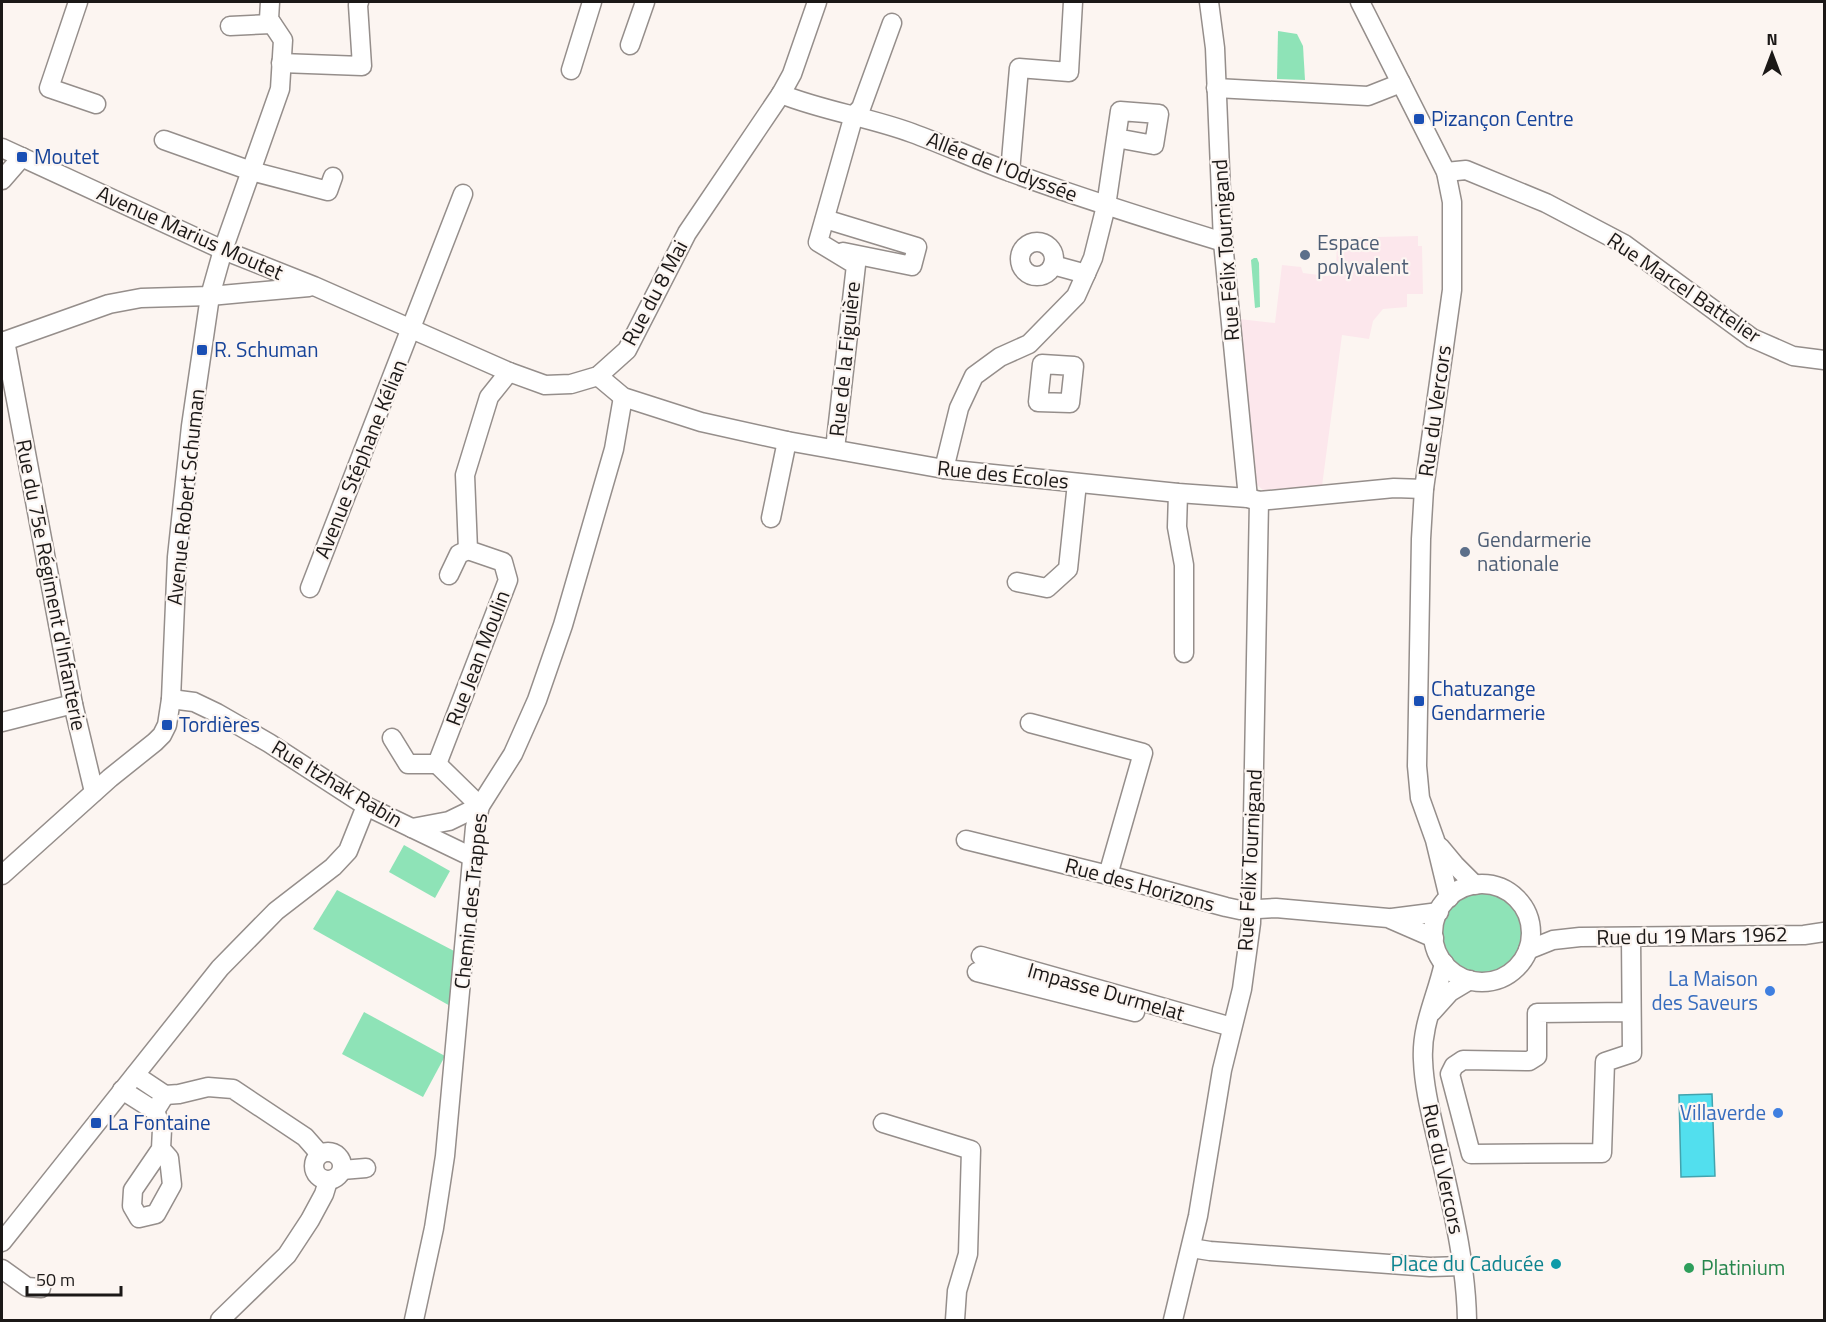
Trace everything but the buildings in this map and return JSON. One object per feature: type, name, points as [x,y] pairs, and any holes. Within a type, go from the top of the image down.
[{"type":"street","points":[[78,2],[49,88],[96,104]]},
{"type":"street","name":"Avenue Robert Schuman","points":[[94,792],[155,742],[167,725],[171,699],[177,557],[191,426],[210,297],[223,250],[280,89],[283,40],[269,19],[270,2]]},
{"type":"street","points":[[571,70],[592,2]]},
{"type":"street","points":[[630,45],[645,2]]},
{"type":"street","name":"Rue du 8 Mai","points":[[314,286],[509,372],[545,385],[571,384],[598,376],[627,350],[687,233],[781,94],[792,74],[817,2]]},
{"type":"street","points":[[1010,172],[1019,68],[1069,72],[1073,2]]},
{"type":"street","name":"Rue Félix Tournigand","points":[[1173,1320],[1198,1216],[1222,1070],[1242,989],[1252,909],[1254,499],[1223,242],[1215,48],[1209,2]]},
{"type":"street","name":"Rue du Vercors","points":[[1360,2],[1446,172],[1452,202],[1452,290],[1424,489],[1421,539],[1418,782],[1424,814],[1435,840],[1444,872],[1444,905]]},
{"type":"street","points":[[282,63],[362,66],[359,8]]},
{"type":"street","points":[[825,219],[917,247],[912,266],[831,250],[818,242],[854,115],[861,108],[892,23]]},
{"type":"street","points":[[230,26],[272,24]]},
{"type":"street","points":[[1216,88],[1368,96],[1401,83]]},
{"type":"street","name":"Allée de l'Odyssée","points":[[781,94],[804,103],[854,115],[912,133],[1010,172],[1106,206],[1223,242]]},
{"type":"street","points":[[944,469],[959,408],[974,376],[1000,357],[1029,344],[1076,296],[1093,258],[1106,206],[1116,138]]},
{"type":"street","points":[[164,140],[251,171],[328,191],[333,177]]},
{"type":"street","name":"Avenue Marius Moutet","points":[[2,148],[223,250],[314,286]]},
{"type":"street","points":[[2,180],[22,157]]},
{"type":"street","name":"Rue Marcel Battelier","points":[[1446,172],[1466,170],[1546,203],[1624,244],[1752,338],[1793,356],[1824,360]]},
{"type":"street","name":"Avenue Stéphane Kélian","points":[[310,588],[463,194]]},
{"type":"street","name":"Rue de la Figuière","points":[[831,250],[856,265],[835,449]]},
{"type":"street","points":[[1053,265],[1086,274]]},
{"type":"street","points":[[3,342],[109,304],[141,298],[210,297],[314,286]]},
{"type":"street","name":"Rue du 75e Régiment d'Infanterie","points":[[3,342],[73,704],[94,792]]},
{"type":"street","points":[[1029,344],[1042,364]]},
{"type":"street","points":[[449,575],[459,554],[468,550],[465,475],[489,398],[509,372]]},
{"type":"street","name":"Rue des Écoles","points":[[598,376],[624,397],[701,422],[787,441],[944,469],[1254,499],[1394,488],[1424,489]]},
{"type":"street","name":"Chemin des Trappes","points":[[414,1320],[434,1228],[445,1156],[475,827],[480,806],[513,754],[537,700],[563,625],[614,448],[624,397]]},
{"type":"street","points":[[771,518],[787,441]]},
{"type":"street","points":[[1017,582],[1047,588],[1068,569],[1077,483]]},
{"type":"street","points":[[1178,493],[1177,527],[1184,565],[1184,653]]},
{"type":"street","name":"Rue Jean Moulin","points":[[437,764],[508,580],[503,562],[468,550]]},
{"type":"street","name":"Rue Itzhak Rabin","points":[[171,699],[194,702],[217,712],[366,806],[471,857]]},
{"type":"street","points":[[2,722],[73,704]]},
{"type":"street","points":[[1030,723],[1143,753],[1108,875]]},
{"type":"street","points":[[392,738],[408,764],[437,764],[480,806],[449,821],[412,828]]},
{"type":"street","points":[[2,875],[94,792]]},
{"type":"street","points":[[2,1242],[220,968],[276,911],[333,867],[348,850],[366,806]]},
{"type":"street","name":"Rue des Horizons","points":[[966,840],[1240,910],[1276,908],[1388,918],[1444,905]]},
{"type":"street","name":"Rue du Vercors","points":[[1435,840],[1475,885]]},
{"type":"street","points":[[1475,885],[1498,887],[1508,892],[1524,908],[1529,918],[1531,940],[1523,961],[1515,970],[1494,981],[1470,980],[1451,970],[1439,955],[1434,938],[1434,929],[1444,905],[1457,892],[1475,885]]},
{"type":"street","name":"Rue des Horizons","points":[[1388,918],[1434,938]]},
{"type":"street","name":"Rue du 19 Mars 1962","points":[[1529,918],[1553,929],[1580,937]]},
{"type":"street","name":"Rue du 19 Mars 1962","points":[[1528,950],[1553,940],[1580,937],[1804,935],[1824,932]]},
{"type":"street","name":"Rue du 19 Mars 1962","points":[[1804,935],[1824,939]]},
{"type":"street","points":[[1631,1012],[1537,1013],[1537,1056],[1529,1061],[1463,1060],[1454,1066],[1450,1074],[1471,1154],[1602,1153],[1605,1062],[1632,1053],[1632,938]]},
{"type":"street","name":"Rue du Vercors","points":[[1444,963],[1428,1018],[1423,1059],[1432,1120],[1463,1266],[1467,1320]]},
{"type":"street","name":"Impasse Durmelat","points":[[979,964],[1231,1032]]},
{"type":"street","points":[[1428,1018],[1450,992],[1470,980]]},
{"type":"street","points":[[135,1075],[165,1095],[208,1087],[233,1089],[306,1137],[320,1154],[313,1163],[316,1175],[335,1175],[366,1168]]},
{"type":"street","points":[[123,1090],[154,1111],[162,1129],[161,1149]]},
{"type":"street","points":[[154,1111],[165,1095]]},
{"type":"street","points":[[1432,1120],[1459,1113]]},
{"type":"street","points":[[883,1123],[971,1150],[969,1254],[957,1291],[955,1320]]},
{"type":"street","points":[[220,1320],[287,1255],[335,1175]]},
{"type":"street","points":[[1191,1248],[1419,1266],[1463,1266]]},
{"type":"street","points":[[2,1269],[27,1287],[41,1288]]},
{"type":"shaded area","points":[[1418,236],[1418,246],[1422,246],[1423,294],[1407,294],[1407,307],[1383,309],[1373,321],[1369,339],[1342,335],[1322,486],[1263,490],[1255,483],[1239,319],[1275,323],[1282,265],[1301,267],[1303,273],[1327,276],[1336,273],[1337,238]]},
{"type":"green space","points":[[1278,31],[1297,34],[1303,46],[1305,80],[1277,79]]},
{"type":"green space","points":[[1257,258],[1259,263],[1260,307],[1255,308],[1251,260]]},
{"type":"green space","points":[[404,845],[450,871],[435,898],[389,872]]},
{"type":"green space","points":[[337,890],[456,952],[452,1007],[313,929]]},
{"type":"green space","points":[[1482,893],[1497,896],[1510,905],[1519,918],[1522,933],[1519,948],[1510,961],[1497,970],[1482,973],[1467,970],[1454,961],[1445,948],[1442,933],[1445,918],[1454,905],[1467,896]]},
{"type":"green space","points":[[364,1012],[445,1056],[423,1097],[342,1054]]},
{"type":"water","points":[[1712,1094],[1715,1176],[1681,1177],[1679,1095]]},
{"type":"place","name":"Pizançon Centre","points":[[1419,119]]},
{"type":"place","name":"Moutet","points":[[22,157]]},
{"type":"place","name":"Espace polyvalent","points":[[1305,255]]},
{"type":"place","name":"R. Schuman","points":[[202,350]]},
{"type":"place","name":"Gendarmerie nationale","points":[[1465,552]]},
{"type":"place","name":"Chatuzange Gendarmerie","points":[[1419,701]]},
{"type":"place","name":"Tordières","points":[[167,725]]},
{"type":"place","name":"La Maison des Saveurs","points":[[1770,991]]},
{"type":"place","name":"Villaverde","points":[[1778,1113]]},
{"type":"place","name":"La Fontaine","points":[[96,1123]]},
{"type":"place","name":"Place du Caducée","points":[[1556,1264]]},
{"type":"place","name":"Platinium","points":[[1689,1268]]}]
